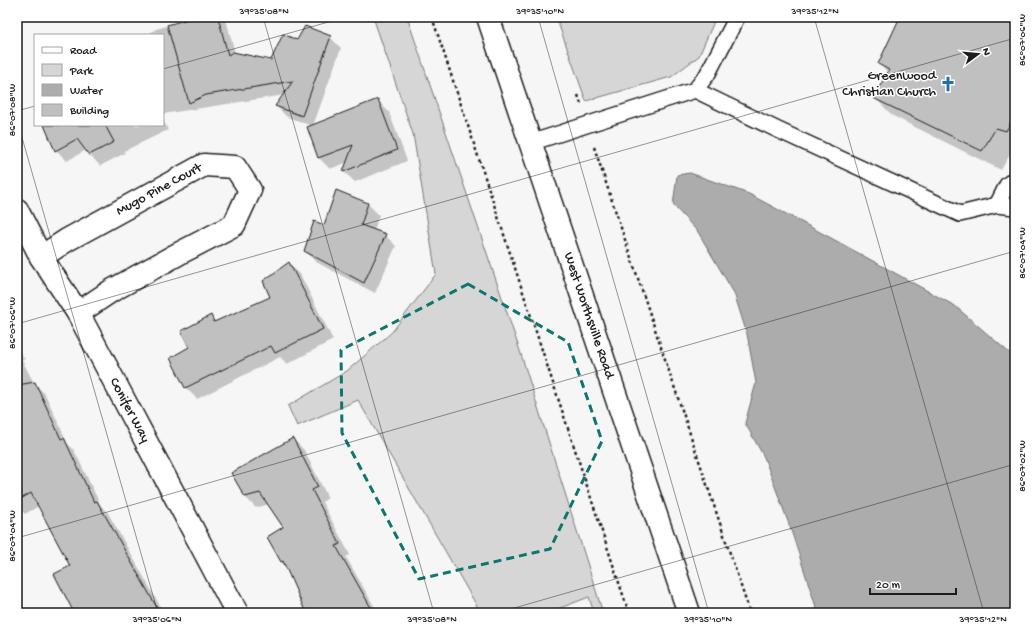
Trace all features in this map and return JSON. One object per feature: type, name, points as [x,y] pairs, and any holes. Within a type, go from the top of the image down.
[{"type":"street","name":"West Worthsville Road","points":[[488,17],[689,613]]},
{"type":"street","name":"Mugo Pine Court","points":[[42,257],[67,240],[204,166],[235,167],[250,190],[234,225],[117,287],[78,313]]},
{"type":"street","name":"Conifer Way","points":[[17,210],[42,257],[78,313],[237,613]]},
{"type":"lane","points":[[530,143],[695,90],[707,75],[737,17]]},
{"type":"lane","points":[[695,90],[960,214],[997,206],[1015,207]]},
{"type":"lane","points":[[997,206],[1007,185],[1015,179]]},
{"type":"path","points":[[432,17],[629,613]]},
{"type":"path","points":[[596,153],[750,613]]},
{"type":"highlighted area","points":[[468,284],[568,342],[602,441],[550,549],[419,579],[342,433],[341,350]]},
{"type":"green space","points":[[373,17],[407,17],[520,351],[603,613],[594,613],[589,597],[547,613],[481,613],[358,400],[297,426],[288,406],[347,371],[392,332],[436,274],[413,134]]},
{"type":"green space","points":[[556,17],[716,17],[699,56],[671,77],[586,101]]},
{"type":"water","points":[[690,173],[749,194],[955,306],[1013,356],[1015,361],[1015,613],[818,613],[790,527],[764,457],[745,423],[756,383],[747,334],[734,293],[698,232],[673,205],[677,175]]},
{"type":"building","points":[[195,17],[218,17],[228,55],[233,52],[271,60],[283,34],[297,40],[305,26],[331,36],[302,116],[275,106],[293,81],[206,95],[189,103],[167,25]]},
{"type":"building","name":"Greenwood Christian Church","points":[[900,17],[1015,17],[1015,115],[1006,131],[996,128],[982,151],[873,98],[889,70],[878,64]]},
{"type":"building","points":[[378,99],[397,150],[343,172],[353,145],[318,158],[307,127]]},
{"type":"building","points":[[44,126],[106,126],[114,142],[89,155],[77,139],[55,151]]},
{"type":"building","points":[[336,190],[368,203],[361,225],[386,234],[364,283],[304,251],[314,221],[324,225]]},
{"type":"building","points":[[289,262],[323,329],[275,353],[271,346],[185,388],[170,358],[189,347],[181,331],[211,315],[214,322],[270,297],[263,281]]},
{"type":"building","points":[[35,382],[61,439],[64,438],[94,502],[97,501],[160,613],[74,613],[54,574],[70,566],[31,493],[17,501],[17,385]]},
{"type":"building","points":[[293,438],[318,487],[312,490],[340,544],[336,546],[374,613],[306,613],[283,561],[281,562],[267,537],[283,527],[260,493],[245,497],[231,473]]},
{"type":"place","name":"Greenwood Christian Church","points":[[948,84]]}]
